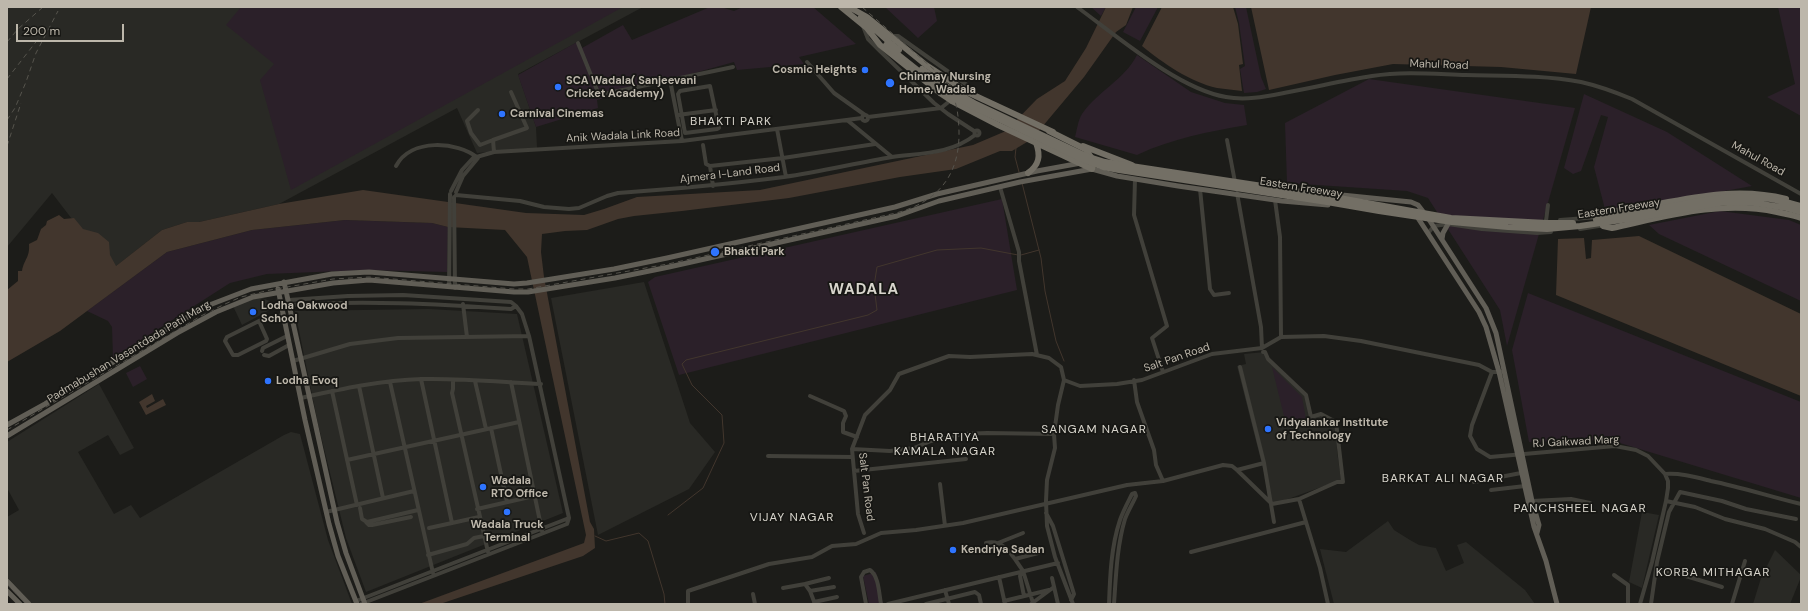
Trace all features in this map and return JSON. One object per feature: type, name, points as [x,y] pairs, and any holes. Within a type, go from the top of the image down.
[{"type":"highway","name":"Eastern Freeway","points":[[842,7],[864,26],[888,41],[921,68],[976,104],[1086,156],[1105,162],[1328,196],[1451,218],[1478,220],[1579,223],[1725,196],[1762,198],[1801,206]]},
{"type":"highway","name":"Eastern Freeway","points":[[849,7],[934,83],[974,107],[1084,160],[1103,167],[1327,202],[1379,212],[1452,222],[1508,227],[1547,229],[1580,226],[1642,217],[1725,202],[1761,204],[1801,212]]},
{"type":"highway","points":[[864,26],[880,45],[952,101],[1003,128],[1092,169],[1094,161],[1084,149],[1049,131]]},
{"type":"highway","points":[[888,41],[955,84],[1016,116],[1049,131],[1137,166],[1143,172]]},
{"type":"highway","points":[[1023,175],[1034,168],[1039,160],[1039,152],[1034,142]]},
{"type":"highway","points":[[1602,216],[1608,212],[1636,209],[1715,194],[1748,193],[1775,197],[1801,206]]},
{"type":"highway","points":[[1603,226],[1612,228],[1712,208],[1735,206],[1761,208],[1801,217]]},
{"type":"main road","name":"Padmabushan Vasantdada Patil Marg","points":[[7,425],[173,325],[205,308],[250,289],[276,283],[332,274],[369,272],[527,283],[667,258],[895,207],[937,194],[1094,161]]},
{"type":"main road","points":[[1094,161],[1143,172],[1179,177],[1235,181],[1371,199],[1406,201],[1418,206],[1434,226],[1490,315],[1496,332],[1501,372],[1519,455],[1539,525],[1537,533]]},
{"type":"main road","name":"Padmabushan Vasantdada Patil Marg","points":[[7,436],[177,333],[216,312],[253,297],[278,291],[333,282],[369,280],[455,288],[528,292],[669,267],[897,216],[939,201],[1022,181],[1092,169]]},
{"type":"main road","points":[[1092,169],[1135,179],[1275,200],[1401,209],[1413,213],[1423,223],[1482,319],[1501,372]]},
{"type":"main road","points":[[965,188],[967,194]]},
{"type":"main road","points":[[937,194],[939,201]]},
{"type":"main road","points":[[1442,239],[1443,233],[1448,224]]},
{"type":"main road","points":[[284,282],[290,303],[334,510],[361,602]]},
{"type":"main road","points":[[276,283],[326,512],[338,556],[361,602]]},
{"type":"main road","points":[[26,414],[30,423]]},
{"type":"main road","points":[[17,420],[22,428]]},
{"type":"main road","points":[[1519,455],[1521,473],[1534,527],[1546,561],[1557,604]]},
{"type":"main road","points":[[7,581],[29,604]]},
{"type":"main road","points":[[7,591],[20,604]]},
{"type":"street","name":"Mahul Road","points":[[1077,7],[1125,43],[1187,84],[1212,94],[1245,99],[1371,76],[1405,72],[1523,77],[1580,82],[1608,89],[1632,99],[1801,194]]},
{"type":"street","points":[[864,26],[868,39],[942,108],[967,89],[898,36],[888,41]]},
{"type":"street","points":[[578,43],[599,95],[733,67]]},
{"type":"street","points":[[807,62],[834,93],[865,117]]},
{"type":"street","points":[[670,80],[679,115],[684,132],[687,134],[717,130],[719,128],[716,110],[711,88],[708,86],[678,92],[679,115],[682,142]]},
{"type":"street","points":[[478,110],[467,122],[471,133],[480,145],[527,128],[511,92]]},
{"type":"street","name":"Anik Wadala Link Road","points":[[454,195],[462,170],[473,158],[478,158],[494,152],[682,142],[942,108]]},
{"type":"street","name":"Ajmera l-Land Road","points":[[454,195],[520,201],[544,207],[574,209],[618,193],[713,186],[786,177],[892,157],[951,149],[961,145],[975,133],[942,108]]},
{"type":"street","points":[[679,115],[716,110]]},
{"type":"street","points":[[846,120],[892,157]]},
{"type":"street","points":[[777,130],[786,177]]},
{"type":"street","points":[[709,131],[710,138]]},
{"type":"street","points":[[693,133],[694,140]]},
{"type":"street","points":[[493,140],[494,152]]},
{"type":"street","points":[[688,604],[688,590],[769,564],[812,557],[832,546],[856,544],[881,533],[945,526],[1127,485],[1163,481],[1223,465],[1232,466],[1270,503],[1274,504],[1299,499],[1331,485],[1343,482],[1336,422],[1321,414],[1311,417],[1306,395],[1268,360],[1265,352],[1262,350],[1261,327],[1227,140]]},
{"type":"street","points":[[703,145],[705,163],[710,166],[783,158],[875,144]]},
{"type":"street","points":[[396,166],[405,154],[426,145],[463,148],[478,158]]},
{"type":"street","points":[[710,166],[713,186]]},
{"type":"street","points":[[1135,179],[1134,215],[1167,326],[1152,338],[1163,372]]},
{"type":"street","points":[[1000,187],[1019,252],[1019,261],[1037,355]]},
{"type":"street","points":[[1200,189],[1210,289],[1214,295],[1229,293]]},
{"type":"street","points":[[449,287],[449,200],[454,195]]},
{"type":"street","points":[[454,195],[456,230],[455,288]]},
{"type":"street","points":[[1423,223],[1428,218],[1438,215],[1546,221],[1658,210],[1722,198],[1772,201],[1801,206]]},
{"type":"street","points":[[1275,200],[1280,237],[1281,337]]},
{"type":"street","points":[[1546,221],[1548,205]]},
{"type":"street","points":[[1428,232],[1434,226],[1448,224],[1482,229],[1538,233],[1603,226],[1726,205],[1768,208],[1801,217]]},
{"type":"street","points":[[1538,233],[1540,220]]},
{"type":"street","points":[[290,303],[342,296],[403,295],[511,302],[522,314],[530,336],[569,518],[567,524],[542,531],[361,602]]},
{"type":"street","points":[[402,303],[403,295]]},
{"type":"street","points":[[342,296],[343,302]]},
{"type":"street","points":[[463,300],[467,337]]},
{"type":"street","points":[[290,303],[402,303],[511,308],[516,306]]},
{"type":"street","points":[[259,321],[267,339],[266,341],[238,356],[233,354],[225,341],[227,337],[259,321],[283,315]]},
{"type":"street","points":[[287,336],[263,348],[263,353],[269,356],[289,345]]},
{"type":"street","points":[[293,361],[350,344],[398,338],[530,336]]},
{"type":"street","name":"Salt Pan Road","points":[[864,533],[858,514],[852,449],[865,415],[890,390],[899,374],[911,368],[949,356],[970,357],[1037,355],[1049,358],[1061,367],[1064,380],[1080,386],[1117,384],[1134,380],[1142,380],[1212,354],[1262,350],[1281,337],[1324,336],[1374,343],[1479,365],[1492,372],[1501,372]]},
{"type":"street","points":[[1240,367],[1270,490],[1270,503],[1274,522]]},
{"type":"street","name":"RJ Gaikwad Marg","points":[[1492,372],[1472,425],[1470,436],[1477,449],[1490,457],[1615,446],[1636,450],[1648,456],[1665,474]]},
{"type":"street","points":[[301,398],[359,386],[421,379],[541,384]]},
{"type":"street","points":[[421,379],[452,523]]},
{"type":"street","points":[[452,380],[452,393],[477,509],[488,552]]},
{"type":"street","points":[[1064,380],[1058,405],[1054,434],[1056,448],[1047,480],[1046,512],[1047,526],[1072,602]]},
{"type":"street","points":[[1134,380],[1137,402],[1154,450],[1156,465],[1163,481]]},
{"type":"street","points":[[475,381],[507,502]]},
{"type":"street","points":[[390,382],[433,573]]},
{"type":"street","points":[[511,382],[542,531]]},
{"type":"street","points":[[359,386],[383,498]]},
{"type":"street","points":[[332,391],[362,519],[369,525],[372,525],[411,517]]},
{"type":"street","points":[[810,396],[844,411],[846,416],[843,423],[843,432],[857,437]]},
{"type":"street","points":[[347,460],[519,422]]},
{"type":"street","points":[[852,449],[890,451],[914,448],[931,441],[964,434],[1054,434]]},
{"type":"street","points":[[768,456],[852,457]]},
{"type":"street","points":[[854,470],[966,459]]},
{"type":"street","points":[[1237,470],[1264,463]]},
{"type":"street","points":[[1474,482],[1521,473]]},
{"type":"street","points":[[1640,604],[1652,562],[1666,501],[1668,488],[1665,474],[1679,473],[1748,489],[1775,498],[1801,504]]},
{"type":"street","points":[[940,484],[945,526]]},
{"type":"street","points":[[1490,490],[1525,486]]},
{"type":"street","points":[[326,512],[358,506],[383,498],[414,491]]},
{"type":"street","points":[[1651,604],[1656,569],[1669,512],[1680,492],[1722,501],[1746,509],[1796,519]]},
{"type":"street","points":[[1109,604],[1114,550],[1120,519],[1132,494],[1135,493],[1136,496],[1126,517],[1119,552],[1114,604]]},
{"type":"street","points":[[477,509],[534,496]]},
{"type":"street","points":[[1299,499],[1320,568],[1328,604]]},
{"type":"street","points":[[1532,502],[1570,499],[1590,503]]},
{"type":"street","points":[[1666,501],[1695,507],[1725,519],[1764,529],[1791,540],[1801,546]]},
{"type":"street","points":[[366,522],[418,510]]},
{"type":"street","points":[[1046,512],[1053,526],[1074,594],[1072,602]]},
{"type":"street","points":[[429,528],[479,517]]},
{"type":"street","points":[[1191,552],[1306,522]]},
{"type":"street","points":[[986,543],[998,543],[1023,533]]},
{"type":"street","points":[[428,555],[467,544],[474,538],[484,536]]},
{"type":"street","points":[[998,543],[1009,551],[1024,572]]},
{"type":"street","points":[[1114,550],[1119,552]]},
{"type":"street","points":[[1015,559],[1042,552]]},
{"type":"street","points":[[1732,604],[1745,561]]},
{"type":"street","points":[[888,604],[1058,563]]},
{"type":"street","points":[[1656,569],[1664,573],[1676,574],[1722,587]]},
{"type":"street","points":[[866,604],[862,574],[867,570],[873,572],[877,580],[881,604]]},
{"type":"street","points":[[1024,596],[1020,576],[1022,574],[1024,574],[1032,603],[1054,587]]},
{"type":"street","points":[[1614,575],[1628,585],[1628,604]]},
{"type":"street","points":[[999,577],[1005,603],[1030,594],[1049,590]]},
{"type":"street","points":[[783,588],[829,578]]},
{"type":"street","points":[[1052,578],[1058,604]]},
{"type":"street","points":[[805,584],[815,603],[837,597]]},
{"type":"street","points":[[810,591],[834,587]]},
{"type":"street","points":[[945,590],[948,602]]},
{"type":"street","points":[[926,604],[948,602],[976,592],[979,595],[980,604]]},
{"type":"street","points":[[752,594],[755,604]]},
{"type":"shaded area","points":[[7,7],[643,7],[518,74],[536,127],[537,148],[477,153],[457,108],[279,204],[199,222],[187,222],[162,230],[111,270],[52,193],[7,247]]},
{"type":"shaded area","points":[[241,7],[623,7],[291,190],[260,80],[274,64],[226,25]]},
{"type":"shaded area","points":[[710,7],[721,7],[734,11],[743,7],[813,7],[856,44],[799,57],[804,64],[737,70],[734,62],[597,100],[598,108],[536,127],[518,75],[579,41],[582,48],[623,25],[632,40]]},
{"type":"shaded area","points":[[885,7],[934,7],[937,21],[918,38]]},
{"type":"shaded area","points":[[1091,7],[1106,7],[1101,16]]},
{"type":"shaded area","points":[[1106,7],[1133,7],[1126,25],[1116,32],[1084,77],[1032,139],[1012,151],[1000,151],[956,169],[900,177],[789,198],[634,216],[618,219],[587,230],[542,234],[541,252],[544,277],[590,522],[594,529],[595,548],[583,556],[440,604],[419,604],[584,543],[586,535],[527,257],[505,230],[448,227],[432,223],[345,220],[252,230],[167,252],[60,331],[7,362],[7,290],[18,281],[18,271],[22,271],[28,256],[29,244],[37,240],[41,229],[46,225],[47,221],[59,215],[64,219],[74,218],[83,229],[98,233],[109,242],[110,255],[116,266],[162,230],[187,222],[199,222],[279,204],[363,190],[526,213],[584,215],[637,197],[760,190],[973,145],[1006,131],[1037,99],[1065,81],[1086,48]]},
{"type":"shaded area","points":[[1136,7],[1158,7],[1140,41],[1123,32]]},
{"type":"shaded area","points":[[1162,7],[1233,7],[1238,24],[1243,64],[1239,65],[1242,91],[1217,88],[1187,77],[1142,46]]},
{"type":"shaded area","points":[[1235,7],[1246,7],[1261,77],[1266,89],[1257,92],[1244,93],[1240,69],[1245,66],[1239,23]]},
{"type":"shaded area","points":[[1251,7],[1591,7],[1576,74],[1501,67],[1393,64],[1269,90]]},
{"type":"shaded area","points":[[1778,7],[1801,7],[1801,116],[1767,97],[1795,84]]},
{"type":"shaded area","points":[[1137,55],[1191,92],[1225,103],[1244,105],[1247,125],[1177,140],[1137,155],[1075,137],[1081,116],[1088,106],[1126,71]]},
{"type":"shaded area","points":[[1369,79],[1575,108],[1507,346],[1500,310],[1428,198],[1407,191],[1287,183],[1285,123]]},
{"type":"shaded area","points":[[1584,94],[1667,132],[1752,186],[1606,213],[1594,167],[1608,117],[1601,115],[1581,171],[1573,174],[1564,168]]},
{"type":"shaded area","points":[[1002,199],[1017,290],[679,375],[648,282],[655,277]]},
{"type":"shaded area","points":[[1720,211],[1789,220],[1801,225],[1801,301],[1659,234],[1649,225]]},
{"type":"shaded area","points":[[345,220],[432,223],[448,227],[447,272],[367,270],[267,274],[230,283],[113,358],[112,327],[108,321],[87,311],[167,252],[252,230]]},
{"type":"shaded area","points":[[1639,236],[1801,314],[1801,396],[1556,295],[1558,239],[1584,238],[1586,259],[1591,258],[1592,240]]},
{"type":"shaded area","points":[[644,282],[690,423],[715,452],[689,489],[598,535],[551,298]]},
{"type":"shaded area","points":[[1528,293],[1801,402],[1801,498],[1610,440],[1529,442],[1512,350]]},
{"type":"shaded area","name":"Lodha Oakwood School","points":[[259,297],[270,301],[273,310],[268,311],[242,325],[233,306]]},
{"type":"shaded area","name":"Wadala Truck Terminal","points":[[429,309],[517,314],[563,513],[366,592],[346,538],[318,424],[295,311]]},
{"type":"shaded area","points":[[1265,352],[1268,359],[1306,395],[1311,416],[1321,414],[1336,422],[1337,451],[1341,480],[1274,504],[1272,504],[1237,366],[1246,364],[1244,354]]},
{"type":"shaded area","points":[[140,366],[147,379],[133,387],[126,373]]},
{"type":"shaded area","points":[[1272,367],[1302,397],[1306,420],[1286,424]]},
{"type":"shaded area","points":[[99,384],[134,448],[120,455],[108,435],[78,452],[114,514],[131,505],[140,518],[284,435],[291,432],[300,434],[328,540],[352,604],[32,604],[7,577],[7,517],[19,510],[7,488],[7,442]]},
{"type":"shaded area","points":[[152,394],[155,401],[146,406],[147,408],[163,399],[166,405],[146,415],[139,402]]},
{"type":"shaded area","points":[[1642,512],[1659,515],[1642,588],[1629,582]]},
{"type":"shaded area","points":[[1388,521],[1394,530],[1410,540],[1419,545],[1436,548],[1446,571],[1464,563],[1457,545],[1466,542],[1525,590],[1535,604],[1334,604],[1320,549],[1346,552]]},
{"type":"shaded area","points":[[1775,550],[1801,575],[1790,604],[1753,604],[1761,578]]},
{"type":"shaded area","points":[[876,572],[883,604],[869,604],[863,576]]},
{"type":"waterway","points":[[1016,148],[1015,157],[1019,172]]},
{"type":"waterway","points":[[1022,183],[1041,258],[1045,291],[1056,341],[1064,361]]},
{"type":"waterway","points":[[668,515],[703,488],[724,443],[722,415],[692,385],[682,364],[686,360],[868,315],[877,310],[874,286],[877,267],[937,250],[981,248],[1018,255]]},
{"type":"waterway","points":[[1021,255],[1039,250]]},
{"type":"waterway","points":[[595,536],[606,541],[639,533],[648,541],[664,594],[665,604]]},
{"type":"railway","points":[[7,42],[18,29],[43,7]]},
{"type":"railway","points":[[7,430],[201,316],[241,297],[270,290],[333,279],[369,277],[528,289],[668,264],[896,213],[924,202],[935,194],[944,184],[951,173],[955,161],[959,131],[958,114],[952,93],[938,73],[862,7]]},
{"type":"railway","points":[[7,120],[15,108],[36,53],[58,11]]},
{"type":"railway","points":[[7,79],[39,38]]},
{"type":"railway","points":[[7,146],[21,103]]},
{"type":"railway","points":[[7,584],[26,604]]},
{"type":"place","name":"Cosmic Heights","points":[[865,70]]},
{"type":"place","name":"Chinmay Nursing Home, Wadala","points":[[890,83]]},
{"type":"place","name":"SCA Wadala( Sanjeevani Cricket Academy)","points":[[558,87]]},
{"type":"place","name":"Carnival Cinemas","points":[[502,114]]},
{"type":"place","name":"Bhakti Park","points":[[715,252]]},
{"type":"place","name":"Lodha Oakwood School","points":[[253,312]]},
{"type":"place","name":"Lodha Evoq","points":[[268,381]]},
{"type":"place","name":"Vidyalankar Institute of Technology","points":[[1268,429]]},
{"type":"place","name":"Wadala RTO Office","points":[[483,487]]},
{"type":"place","name":"Wadala Truck Terminal","points":[[507,512]]},
{"type":"place","name":"Kendriya Sadan","points":[[953,550]]},
{"type":"district","name":"BHAKTI PARK","points":[[731,122]]},
{"type":"district","name":"WADALA","points":[[864,290]]},
{"type":"district","name":"SANGAM NAGAR","points":[[1094,430]]},
{"type":"district","name":"BHARATIYA KAMALA NAGAR","points":[[945,445]]},
{"type":"district","name":"BARKAT ALI NAGAR","points":[[1443,479]]},
{"type":"district","name":"PANCHSHEEL NAGAR","points":[[1580,509]]},
{"type":"district","name":"VIJAY NAGAR","points":[[792,518]]},
{"type":"district","name":"KORBA MITHAGAR","points":[[1713,573]]}]
